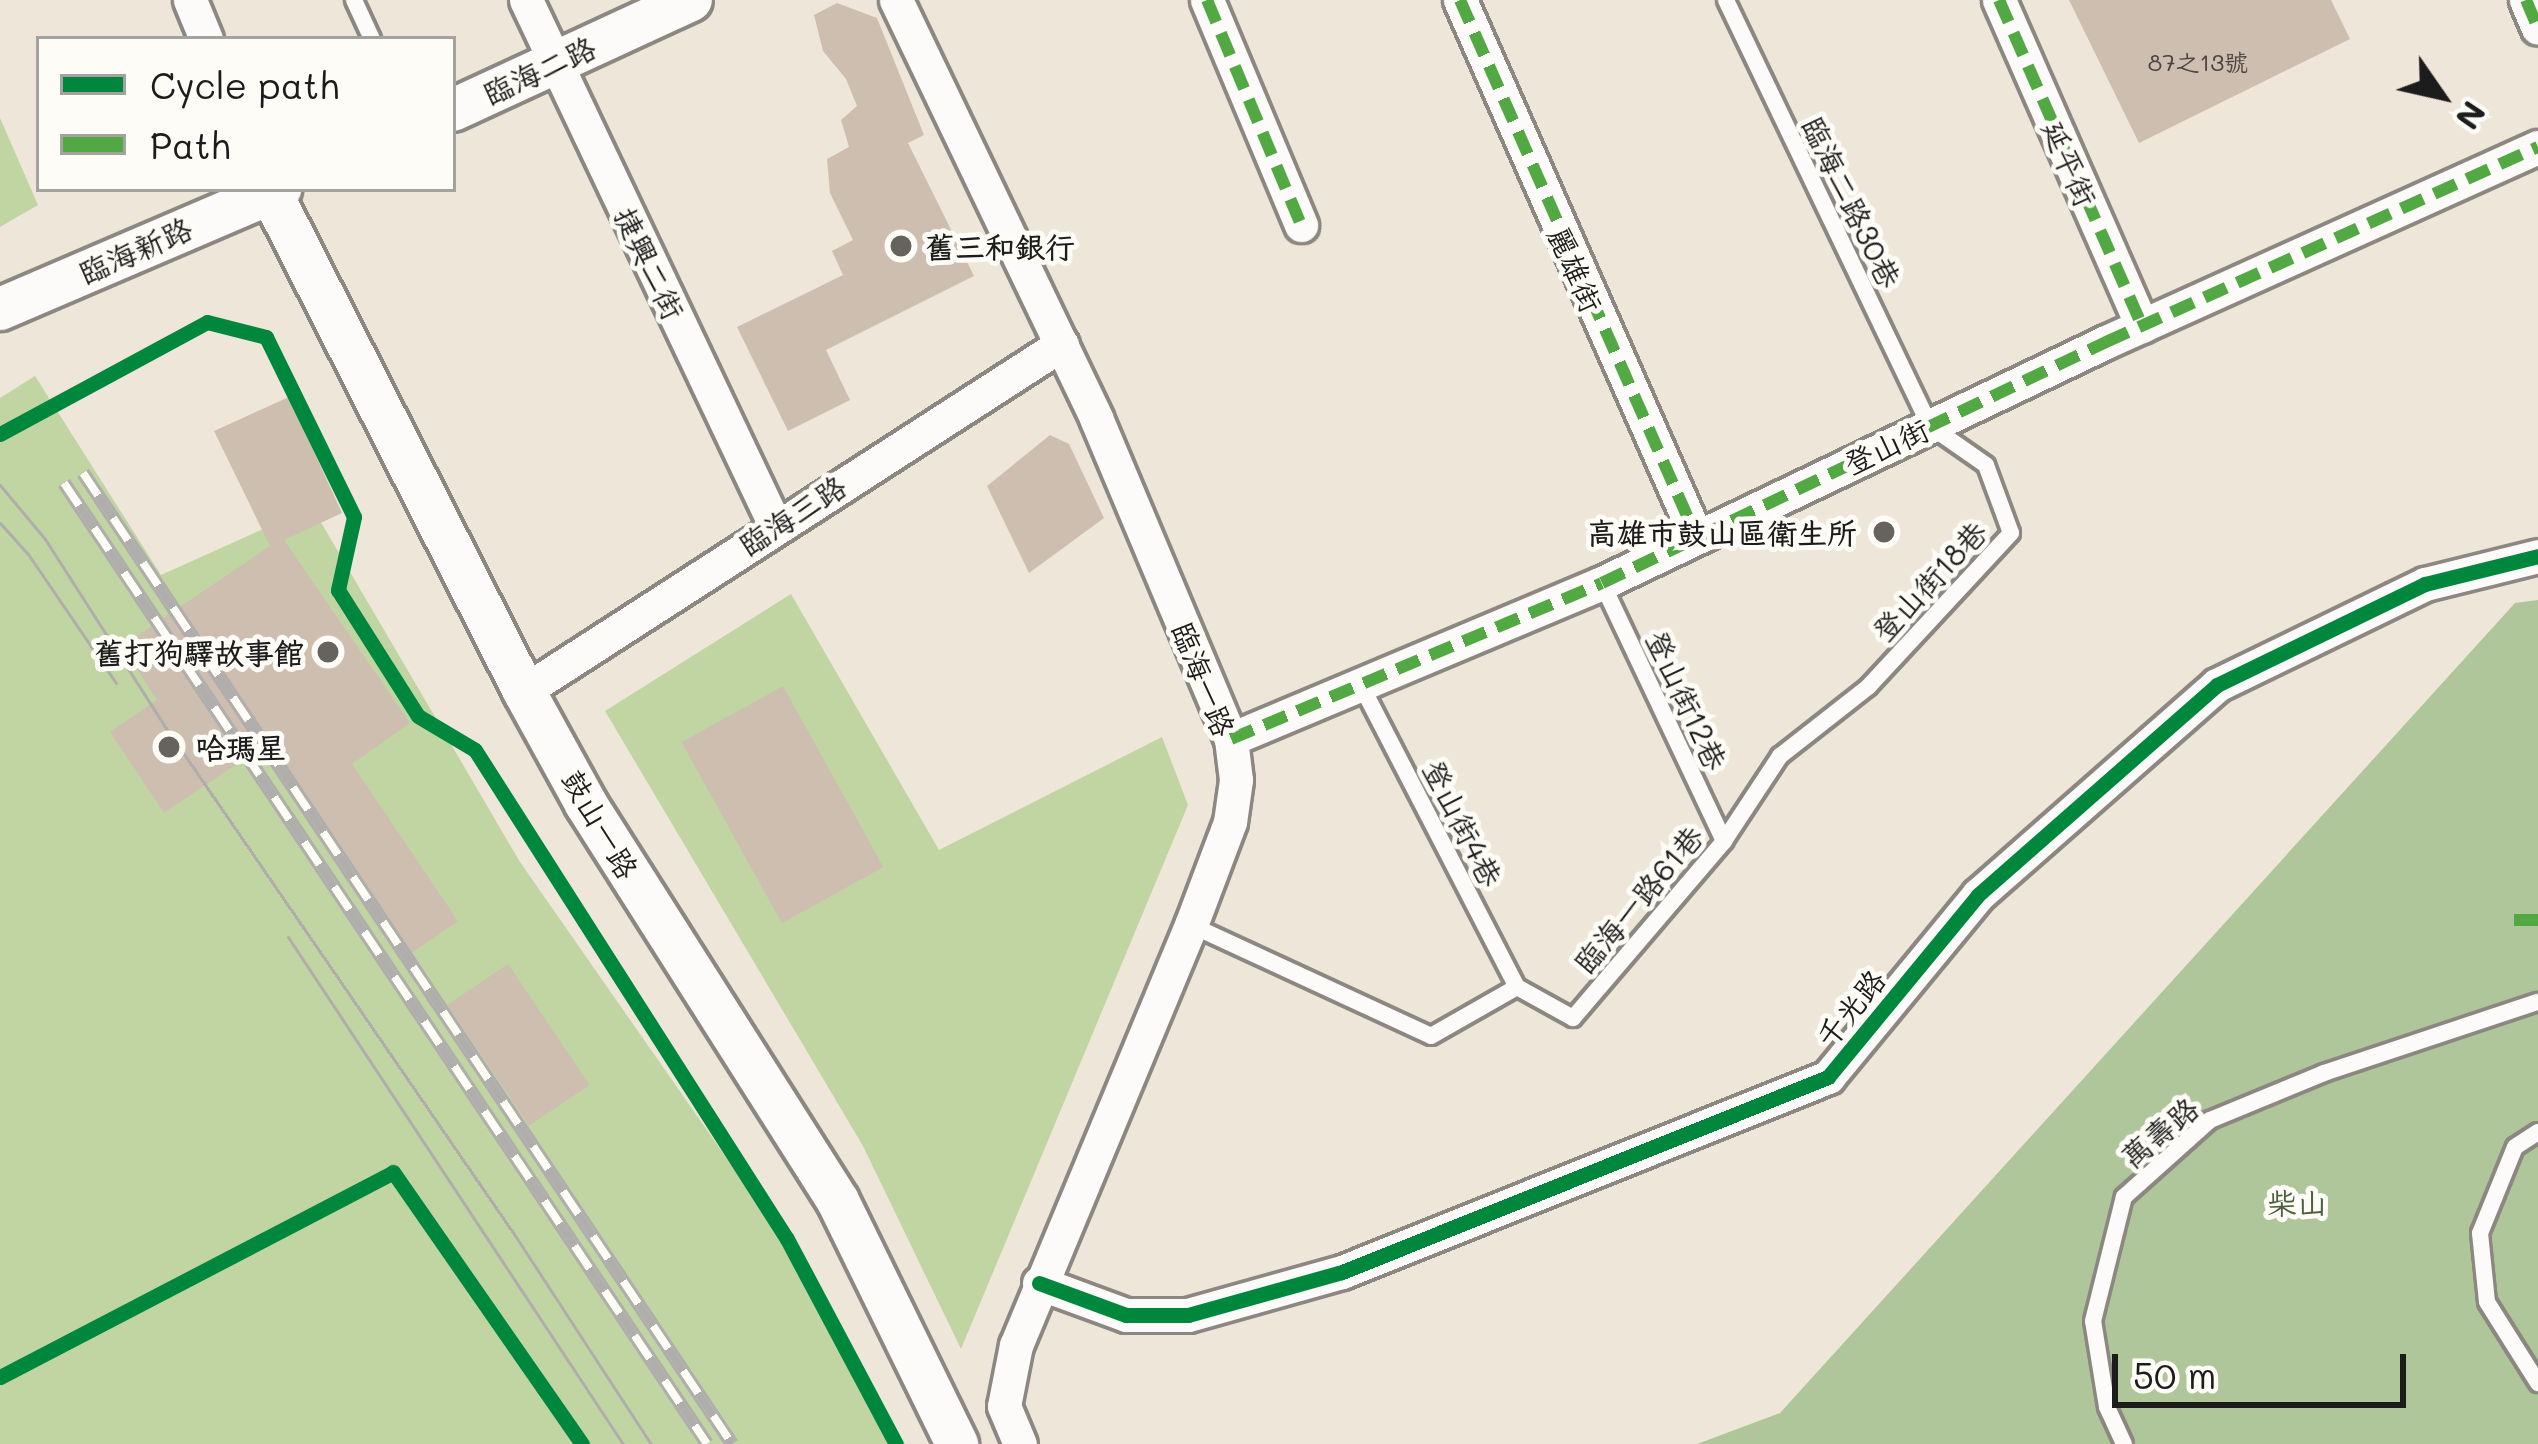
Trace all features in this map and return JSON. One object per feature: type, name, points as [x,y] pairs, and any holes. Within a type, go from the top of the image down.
[{"type":"street","points":[[190,0],[205,36]]},
{"type":"street","name":"捷興二街","points":[[526,0],[775,525]]},
{"type":"street","name":"臨海二路","points":[[456,109],[691,0]]},
{"type":"street","name":"臨海一路","points":[[896,0],[1062,344],[1231,739],[1236,780],[1230,822],[1191,925],[1016,1345],[1004,1406],[1020,1444]]},
{"type":"street","points":[[1207,0],[1301,225]]},
{"type":"street","name":"麗雄街","points":[[1460,0],[1696,536]]},
{"type":"street","name":"延平街","points":[[1999,0],[2142,326]]},
{"type":"street","points":[[2526,0],[2538,28]]},
{"type":"street","name":"登山街","points":[[1231,739],[1602,583],[2142,326],[2538,147]]},
{"type":"street","name":"臨海新路","points":[[0,309],[268,192]]},
{"type":"street","name":"鼓山一路","points":[[274,192],[524,691],[586,804],[838,1201],[957,1444]]},
{"type":"street","name":"臨海三路","points":[[524,691],[1062,344]]},
{"type":"street","name":"千光路","points":[[1040,1283],[1126,1315],[1188,1315],[1342,1272],[1828,1077],[1978,896],[2217,685],[2425,584],[2538,556]]},
{"type":"lane","points":[[354,0],[370,36]]},
{"type":"lane","name":"臨海二路30巷","points":[[1726,0],[1930,426]]},
{"type":"lane","name":"登山街18巷","points":[[1780,756],[1868,687],[2011,532],[1986,465],[1930,426]]},
{"type":"lane","name":"登山街12巷","points":[[1602,583],[1724,841]]},
{"type":"lane","name":"登山街4巷","points":[[1361,685],[1517,987]]},
{"type":"lane","name":"臨海一路61巷","points":[[1517,987],[1573,1018],[1724,841],[1780,756]]},
{"type":"lane","points":[[1191,925],[1431,1036],[1517,987]]},
{"type":"lane","name":"萬壽路","points":[[2124,1444],[2107,1407],[2093,1321],[2124,1196],[2210,1120],[2324,1073],[2538,1002]]},
{"type":"lane","points":[[2538,1132],[2515,1147],[2480,1233],[2487,1302],[2523,1367],[2538,1383]]},
{"type":"green space","points":[[0,118],[38,205],[0,227]]},
{"type":"green space","points":[[35,376],[161,575],[312,507],[520,862],[762,1209],[893,1444],[0,1444],[0,398]]},
{"type":"green space","points":[[791,594],[939,850],[1162,737],[1188,805],[961,1349],[863,1146],[605,711]]},
{"type":"green space","name":"柴山","points":[[2538,600],[2538,1444],[1697,1444],[1780,1413],[2515,603]]},
{"type":"building","points":[[2069,0],[2331,0],[2350,39],[2139,143]]},
{"type":"building","points":[[837,3],[877,18],[924,135],[908,143],[974,276],[826,350],[850,400],[788,431],[737,327],[843,275],[832,251],[853,240],[830,193],[827,159],[849,147],[841,120],[857,106],[846,79],[823,51],[814,15]]},
{"type":"building","points":[[289,397],[342,513],[284,540],[410,723],[352,764],[458,921],[410,954],[268,743],[164,813],[110,732],[157,700],[122,646],[270,546],[214,431]]},
{"type":"building","points":[[1050,435],[1069,444],[1104,518],[1029,573],[987,486]]},
{"type":"building","points":[[783,686],[883,867],[782,923],[682,742]]},
{"type":"building","points":[[508,964],[590,1085],[529,1126],[447,1005]]},
{"type":"tram line","points":[[0,485],[45,539],[164,725],[514,1234],[651,1444]]},
{"type":"tram line","points":[[0,523],[28,554],[116,683]]},
{"type":"tram line","points":[[288,937],[623,1444]]},
{"type":"railway","points":[[83,473],[732,1444]]},
{"type":"railway","points":[[64,483],[707,1444]]},
{"type":"marked path","points":[[1207,0],[1301,225]]},
{"type":"marked path","points":[[1460,0],[1696,536]]},
{"type":"marked path","points":[[1999,0],[2142,326]]},
{"type":"marked path","points":[[2526,0],[2538,28]]},
{"type":"marked path","points":[[1231,739],[1602,583],[2106,342],[2538,147]]},
{"type":"marked path","points":[[2514,920],[2538,920]]},
{"type":"cycle path","points":[[0,434],[207,322],[266,337],[354,517],[338,590],[418,716],[475,750],[787,1239],[896,1444]]},
{"type":"cycle path","points":[[1039,1283],[1126,1315],[1188,1315],[1342,1272],[1828,1077],[1978,895],[2217,685],[2425,584],[2538,556]]},
{"type":"cycle path","points":[[0,1377],[393,1172],[582,1444]]},
{"type":"place","name":"舊三和銀行","points":[[901,246]]},
{"type":"place","name":"高雄市鼓山區衛生所","points":[[1884,532]]},
{"type":"place","name":"舊打狗驛故事館","points":[[328,652]]},
{"type":"place","name":"哈瑪星","points":[[169,747]]}]
